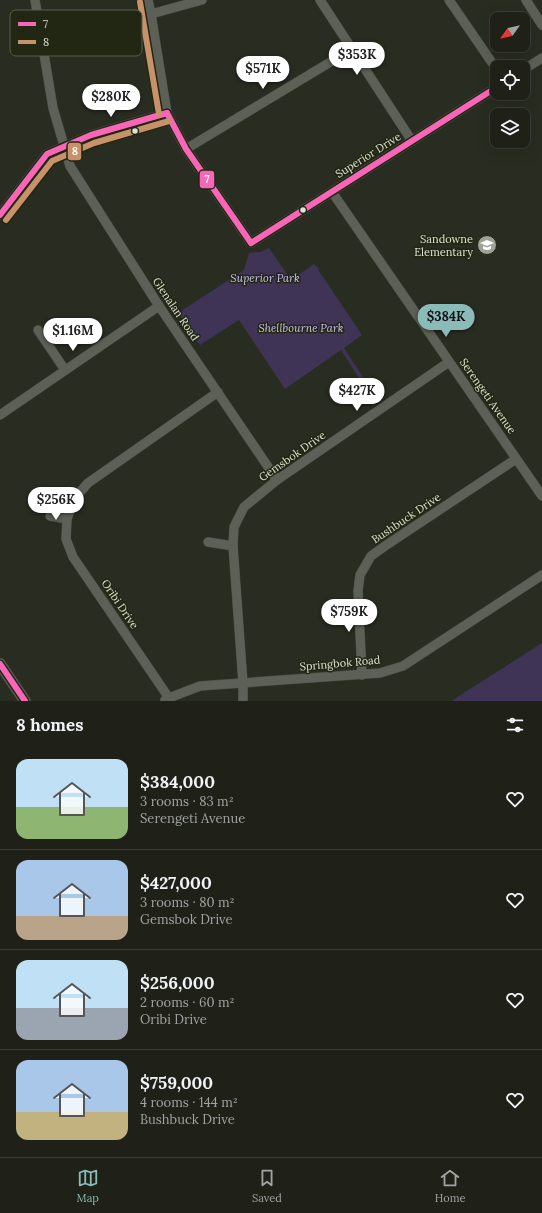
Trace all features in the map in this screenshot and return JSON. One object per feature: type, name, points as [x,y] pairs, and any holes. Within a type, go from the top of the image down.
[{"type":"street","name":"Glenalan Road","points":[[35,0],[37,10]]},
{"type":"street","points":[[148,0],[167,113],[186,149],[352,49]]},
{"type":"street","points":[[151,14],[202,0]]},
{"type":"street","points":[[320,0],[412,141]]},
{"type":"street","points":[[449,0],[490,60]]},
{"type":"street","points":[[526,0],[542,25]]},
{"type":"street","name":"Glenalan Road","points":[[44,56],[53,108],[70,166],[159,306],[278,480]]},
{"type":"street","points":[[530,66],[542,58]]},
{"type":"street","name":"Superior Drive","points":[[186,149],[252,243],[490,91]]},
{"type":"street","points":[[0,215],[48,154],[91,135],[167,113]]},
{"type":"street","name":"Serengeti Avenue","points":[[332,192],[542,496]]},
{"type":"street","points":[[0,415],[159,306]]},
{"type":"street","points":[[38,330],[65,370]]},
{"type":"street","name":"Gemsbok Drive","points":[[243,701],[233,546],[234,527],[244,506],[278,480],[449,362]]},
{"type":"street","name":"Oribi Drive","points":[[166,699],[73,557],[66,539],[67,519],[75,498],[88,483],[218,392]]},
{"type":"street","name":"Bushbuck Drive","points":[[362,674],[358,591],[360,575],[371,556],[516,459]]},
{"type":"street","points":[[50,516],[67,519]]},
{"type":"street","points":[[208,542],[233,546]]},
{"type":"street","name":"Springbok Road","points":[[166,699],[200,686],[380,673],[403,666],[542,575]]},
{"type":"street","points":[[0,664],[25,701]]},
{"type":"green space","name":"Shellbourne Park","points":[[269,248],[289,277],[297,276],[314,264],[318,268],[362,335],[344,348],[376,397],[373,400],[341,350],[285,389],[239,320],[200,345],[178,313],[244,270],[249,253],[260,252]]},
{"type":"green space","points":[[542,643],[542,701],[452,701],[459,696]]},
{"type":"transit line","name":"8","points":[[140,2],[141,10]]},
{"type":"transit line","name":"8","points":[[142,14],[159,114]]},
{"type":"transit line","name":"7","points":[[251,243],[490,91]]},
{"type":"transit line","name":"7","points":[[167,113],[186,149],[251,243]]},
{"type":"transit line","name":"7","points":[[0,215],[47,154],[91,135],[167,113]]},
{"type":"transit line","name":"8","points":[[6,220],[52,161],[94,143],[169,121]]},
{"type":"transit line","name":"7","points":[[0,664],[25,701]]},
{"type":"place","name":"Sandowne Elementary","points":[[487,245]]},
{"type":"park label","name":"Superior Park","points":[[265,278]]}]
